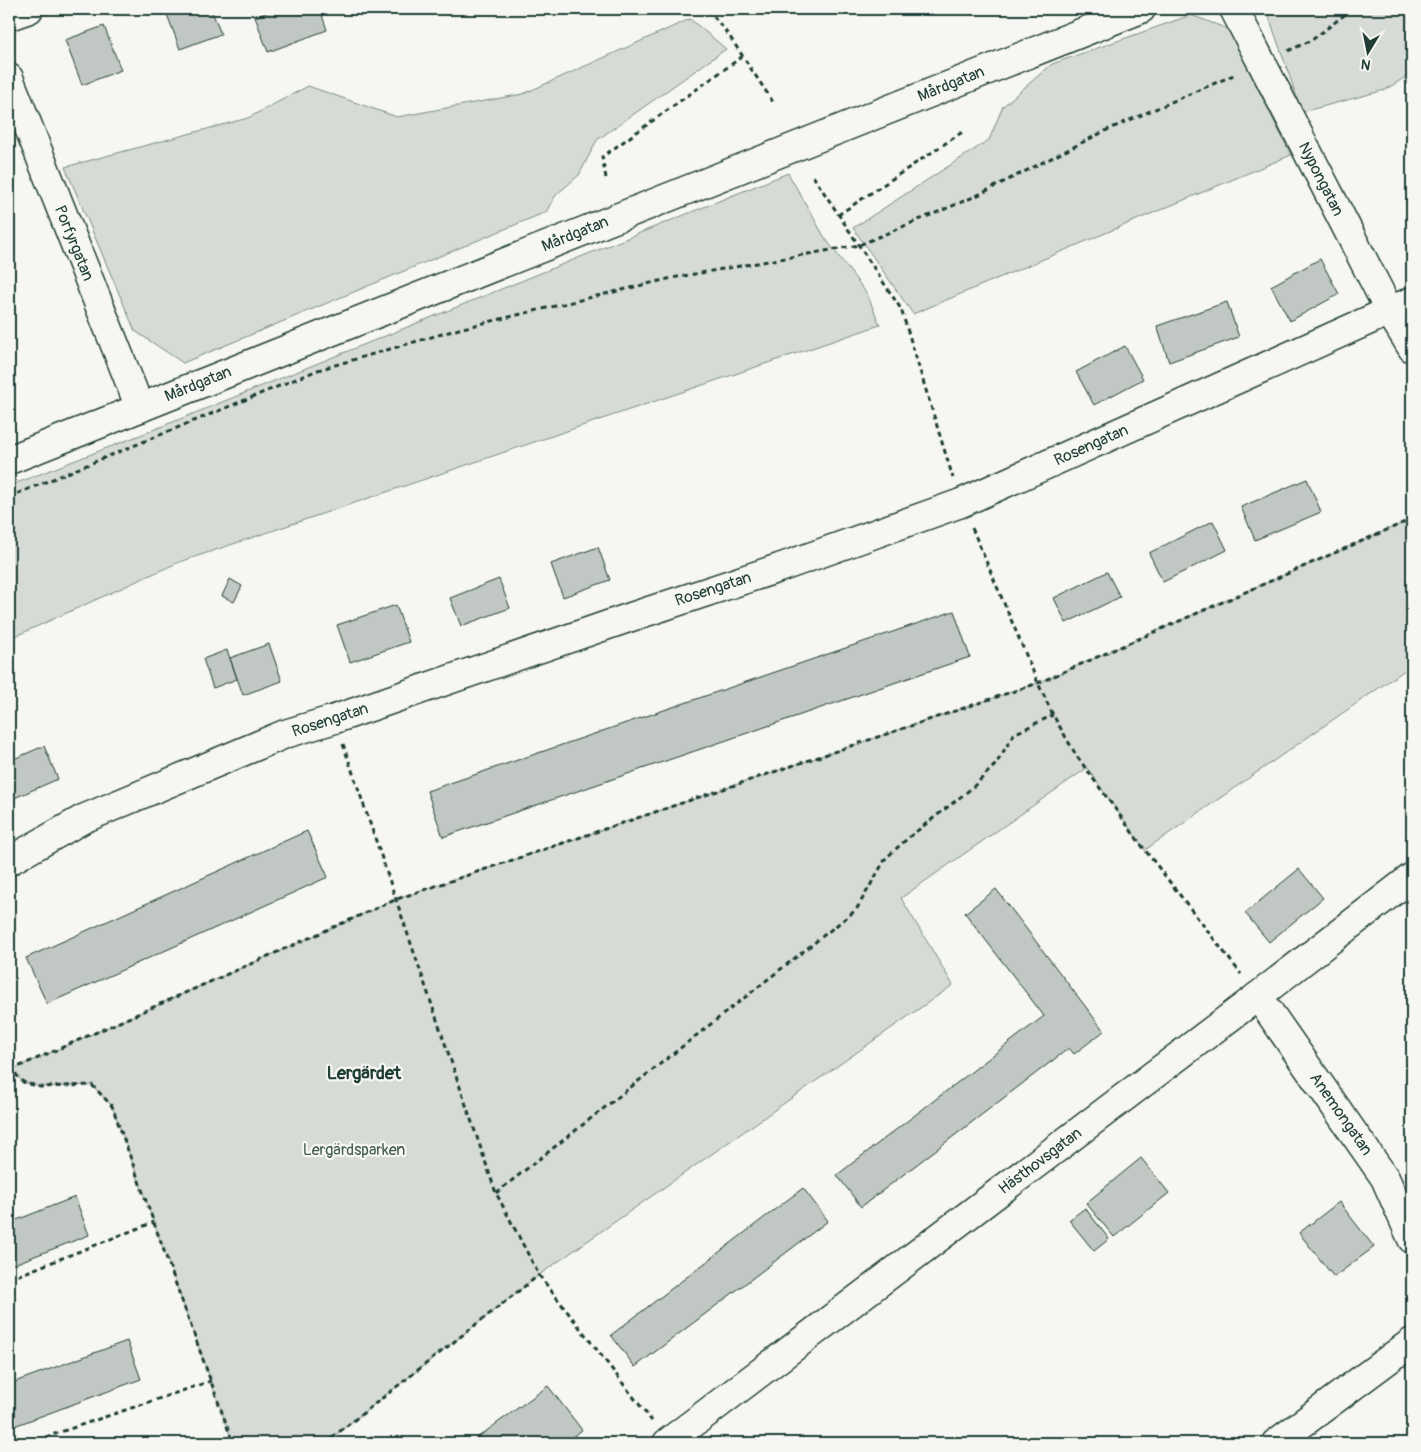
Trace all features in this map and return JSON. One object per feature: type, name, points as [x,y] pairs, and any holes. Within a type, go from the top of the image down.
[{"type":"street","points":[[9,16],[29,9]]},
{"type":"street","name":"Mårdgatan","points":[[9,460],[1141,9]]},
{"type":"street","name":"Nypongatan","points":[[1234,9],[1262,63],[1401,307],[1412,348]]},
{"type":"street","name":"Porfyrgatan","points":[[9,78],[140,408]]},
{"type":"street","name":"Rosengatan","points":[[9,861],[83,820],[285,734],[335,719],[779,568],[961,503],[1401,307]]},
{"type":"street","name":"Hästhovsgatan","points":[[668,1443],[1412,877]]},
{"type":"street","name":"Anemongatan","points":[[1258,996],[1385,1178],[1412,1239]]},
{"type":"street","points":[[1276,1443],[1412,1342]]},
{"type":"path","points":[[708,9],[730,37],[772,102]]},
{"type":"path","points":[[9,497],[318,370],[458,329],[662,280],[858,245],[976,196],[1109,129],[1312,40],[1352,9]]},
{"type":"path","points":[[606,178],[602,157],[743,56]]},
{"type":"path","points":[[838,215],[964,131]]},
{"type":"path","points":[[813,176],[901,309],[961,503],[1053,715],[1076,755],[1145,850],[1258,996]]},
{"type":"path","points":[[233,1443],[112,1106],[92,1085],[40,1087],[23,1082],[10,1069],[397,899],[1038,683],[1412,519]]},
{"type":"path","points":[[496,1193],[856,910],[886,858],[908,838],[972,788],[996,764],[1014,734],[1053,715]]},
{"type":"path","points":[[335,719],[496,1193],[539,1275],[668,1443]]},
{"type":"path","points":[[9,1279],[154,1222]]},
{"type":"path","points":[[325,1443],[539,1275]]},
{"type":"path","points":[[28,1443],[211,1381]]},
{"type":"green space","points":[[1273,9],[1412,9],[1412,73],[1385,90],[1302,112],[1268,14]]},
{"type":"green space","points":[[1191,15],[1228,29],[1291,155],[913,314],[853,228],[989,140],[1003,106],[1052,64]]},
{"type":"green space","points":[[690,19],[726,49],[597,140],[579,175],[556,195],[546,212],[183,363],[135,331],[65,167],[248,118],[308,86],[397,117],[523,94]]},
{"type":"green space","points":[[788,173],[825,238],[867,294],[880,325],[177,563],[9,639],[9,486],[148,432]]},
{"type":"green space","name":"Lergärdsparken","points":[[1412,519],[1412,665],[1145,850],[1087,768],[901,898],[953,985],[539,1275],[325,1443],[233,1443],[112,1106],[92,1085],[40,1087],[23,1082],[11,1070],[397,899],[1038,683]]},
{"type":"building","points":[[165,9],[211,9],[221,34],[180,49]]},
{"type":"building","points":[[276,9],[320,9],[327,30],[268,52],[255,17]]},
{"type":"building","points":[[358,9],[379,9],[361,16]]},
{"type":"building","points":[[104,26],[121,70],[82,85],[65,40]]},
{"type":"building","points":[[1320,259],[1339,294],[1290,321],[1271,286]]},
{"type":"building","points":[[1227,302],[1239,337],[1169,362],[1157,326]]},
{"type":"building","points":[[1125,346],[1143,379],[1094,405],[1076,372]]},
{"type":"building","points":[[1307,479],[1321,512],[1255,540],[1241,507]]},
{"type":"building","points":[[1213,521],[1227,550],[1163,582],[1149,553]]},
{"type":"building","points":[[598,547],[610,580],[563,597],[551,564]]},
{"type":"building","points":[[1107,572],[1120,597],[1066,623],[1054,598]]},
{"type":"building","points":[[230,579],[242,586],[234,602],[222,596]]},
{"type":"building","points":[[499,579],[510,608],[461,626],[450,598]]},
{"type":"building","points":[[396,605],[409,642],[350,662],[337,625]]},
{"type":"building","points":[[954,611],[970,657],[443,837],[427,791]]},
{"type":"building","points":[[269,644],[282,681],[243,695],[230,658]]},
{"type":"building","points":[[227,650],[237,679],[213,688],[203,659]]},
{"type":"building","points":[[44,746],[58,779],[12,799],[9,790],[9,761]]},
{"type":"building","points":[[307,831],[328,877],[47,1004],[26,958]]},
{"type":"building","points":[[1299,869],[1323,898],[1269,942],[1245,913]]},
{"type":"building","points":[[996,889],[1104,1031],[1074,1054],[1069,1048],[861,1207],[837,1175],[1044,1016],[965,913]]},
{"type":"building","points":[[1141,1158],[1169,1193],[1114,1237],[1086,1203]]},
{"type":"building","points":[[803,1188],[828,1221],[635,1367],[611,1335]]},
{"type":"building","points":[[75,1197],[89,1235],[9,1266],[9,1223]]},
{"type":"building","points":[[1339,1202],[1374,1247],[1334,1277],[1299,1233]]},
{"type":"building","points":[[1085,1208],[1109,1239],[1094,1251],[1069,1220]]},
{"type":"building","points":[[127,1341],[141,1379],[9,1428],[9,1384]]},
{"type":"building","points":[[548,1386],[582,1430],[564,1443],[470,1443]]},
{"type":"district","name":"Lergärdet","points":[[364,1073]]}]
